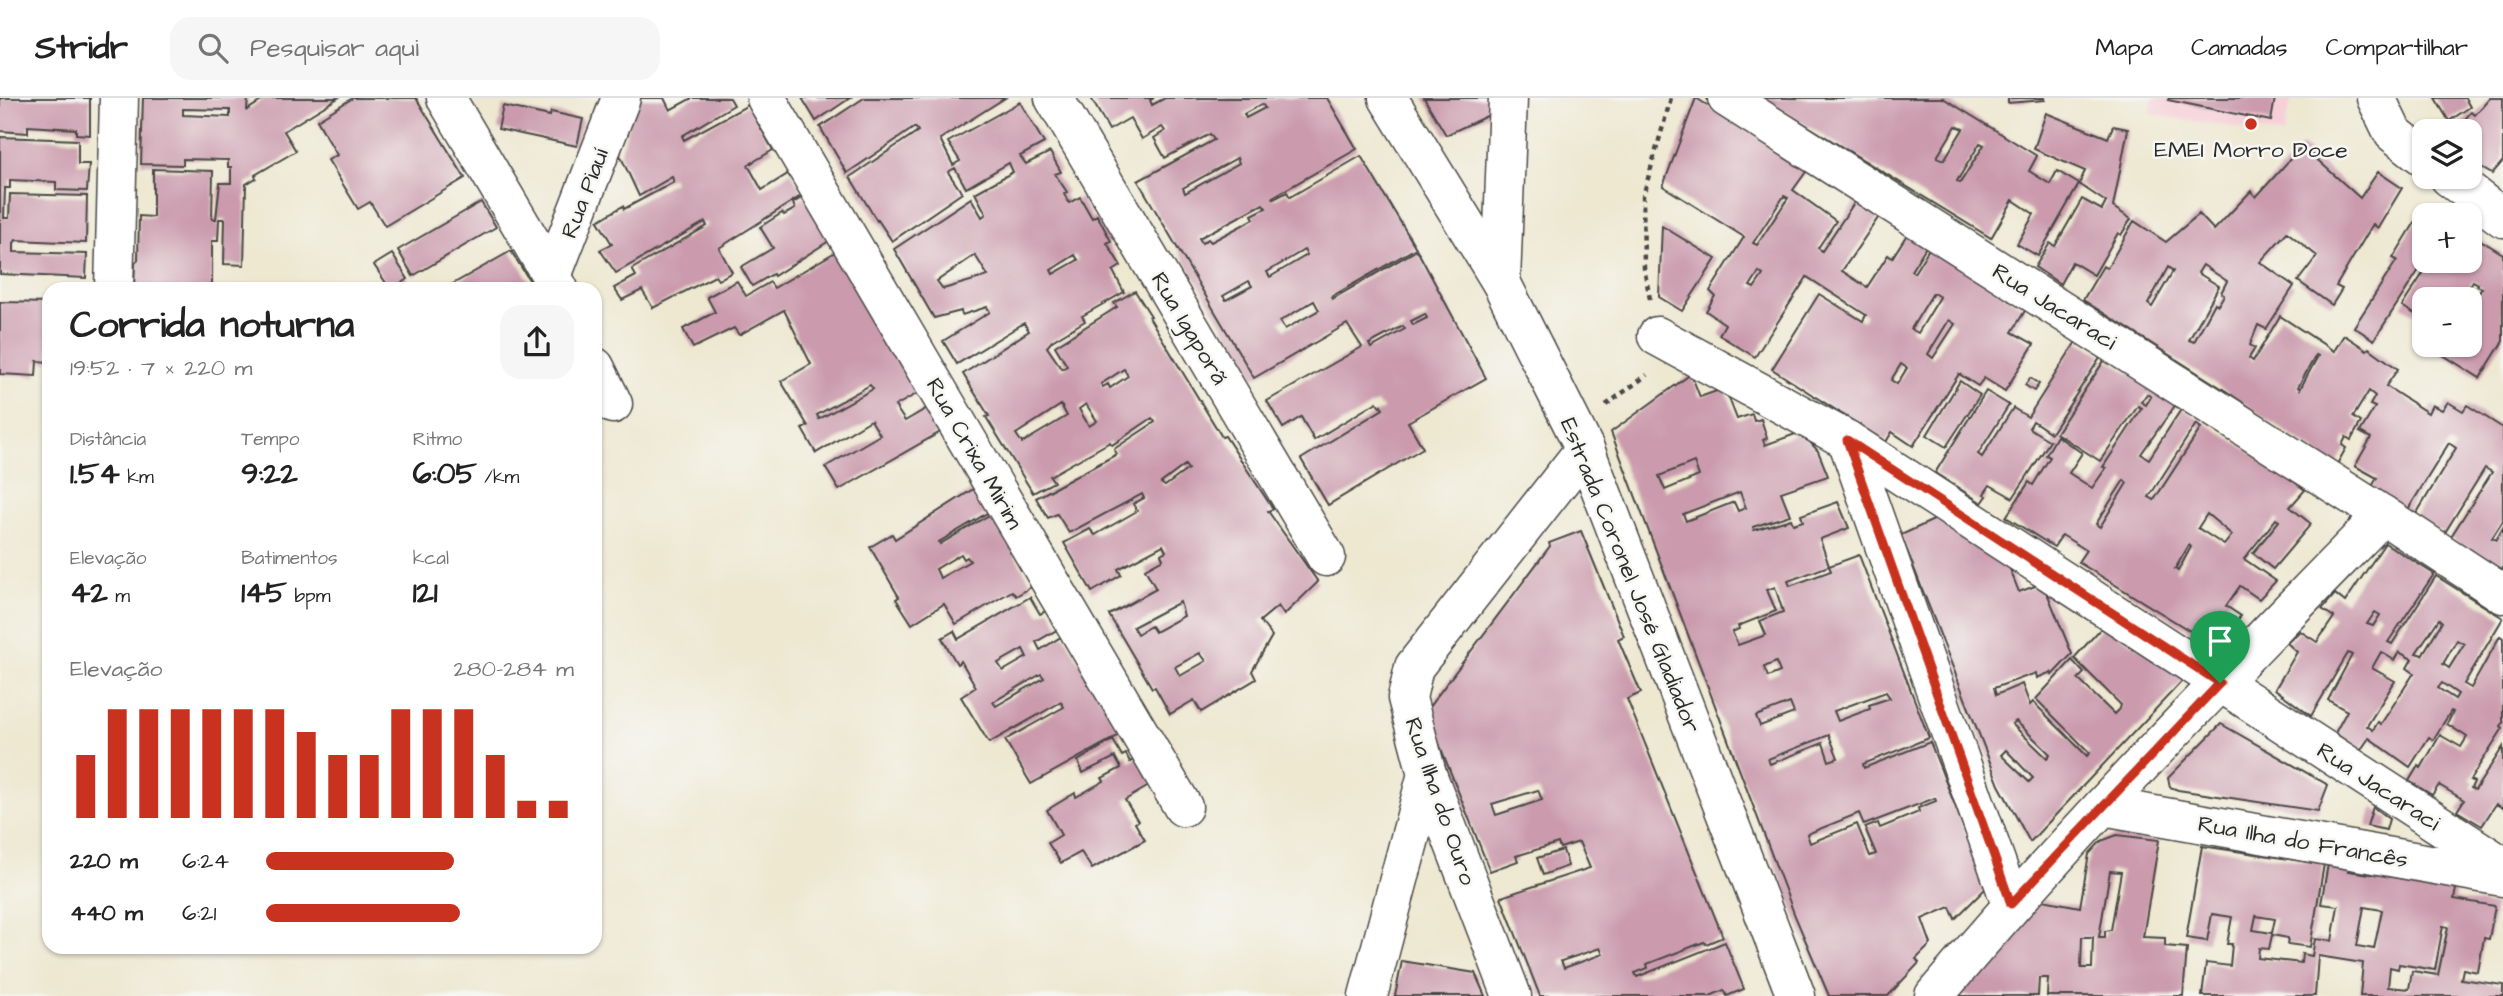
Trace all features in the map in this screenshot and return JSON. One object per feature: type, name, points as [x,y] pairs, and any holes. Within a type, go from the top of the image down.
[{"type":"street","points":[[114,282],[119,98]]},
{"type":"street","points":[[446,98],[556,282]]},
{"type":"street","name":"Rua Piauí","points":[[556,282],[621,98]]},
{"type":"street","name":"Rua Crixa Mirim","points":[[766,98],[1183,807]]},
{"type":"street","name":"Rua Igaporã","points":[[1054,98],[1326,557]]},
{"type":"street","name":"Estrada Coronel José Gladiador","points":[[1388,98],[1501,282],[1580,439],[1796,996]]},
{"type":"street","points":[[1501,282],[1508,98]]},
{"type":"street","name":"Rua Jacaraci","points":[[1727,98],[2503,594]]},
{"type":"street","points":[[2376,98],[2392,133],[2412,149]]},
{"type":"street","points":[[2464,189],[2503,218]]},
{"type":"street","name":"Rua Jacaraci","points":[[1670,343],[1847,440],[2503,866]]},
{"type":"street","points":[[602,381],[613,404]]},
{"type":"street","name":"Rua Ilha do Ouro","points":[[1512,996],[1427,774],[1407,698],[1414,667],[1580,439]]},
{"type":"street","points":[[1847,440],[2011,904]]},
{"type":"street","points":[[1934,996],[2011,904],[2383,515]]},
{"type":"street","points":[[1368,996],[1427,774]]},
{"type":"street","name":"Rua Ilha do Francês","points":[[2103,806],[2503,877]]},
{"type":"path","points":[[1580,439],[1670,343],[1644,268],[1643,196],[1671,98]]},
{"type":"shaded area","name":"EMEI Morro Doce","points":[[2153,98],[2292,98],[2283,135],[2150,114]]},
{"type":"building","points":[[0,98],[90,98],[90,135],[76,134],[76,129],[28,126],[28,133],[0,131]]},
{"type":"building","points":[[143,98],[248,98],[247,110],[266,98],[338,98],[284,131],[296,151],[255,175],[256,178],[246,184],[244,265],[224,264],[225,219],[219,219],[218,241],[212,241],[212,282],[134,282],[135,263],[138,260],[139,216],[153,217],[153,169],[213,171],[212,219],[216,219],[220,183],[231,183],[228,160],[183,159],[183,165],[141,164]],"holes":[[[183,109],[230,110],[230,117],[183,115]]]},
{"type":"building","points":[[353,98],[416,98],[465,178],[385,226],[370,202],[358,209],[328,160],[337,155],[317,120]]},
{"type":"building","points":[[636,98],[664,98],[670,110],[692,98],[730,98],[734,105],[682,136],[684,140],[748,105],[773,150],[748,165],[762,190],[791,172],[804,194],[719,248],[732,272],[718,280],[715,276],[653,308],[642,290],[622,300],[614,288],[636,276],[632,269],[707,226],[705,222],[616,273],[600,250],[612,244],[598,221],[674,182],[672,177],[639,196],[620,155]]},
{"type":"building","points":[[802,98],[850,98],[816,121]]},
{"type":"building","points":[[864,98],[1005,98],[940,139],[953,165],[960,161],[948,142],[1020,102],[1044,143],[1020,156],[1026,164],[1050,152],[1061,172],[1055,174],[1067,192],[1064,194],[1069,203],[1080,197],[1092,218],[1097,215],[1111,241],[1107,243],[1121,266],[1113,271],[1124,292],[1082,316],[1085,321],[1052,341],[1047,347],[1062,369],[1067,366],[1055,346],[1117,307],[1114,303],[1135,291],[1222,437],[1225,436],[1273,509],[1268,511],[1318,582],[1284,615],[1278,606],[1260,621],[1272,636],[1252,671],[1256,679],[1201,712],[1194,700],[1170,714],[1109,615],[1156,589],[1145,569],[1163,559],[1161,554],[1166,551],[1163,545],[1118,569],[1121,575],[1092,592],[1064,543],[1090,529],[1095,535],[1137,511],[1133,504],[1144,498],[1142,494],[1069,533],[1057,514],[1048,518],[1036,498],[1117,454],[1114,449],[1155,422],[1152,418],[1112,445],[1110,442],[1050,476],[1054,482],[1033,493],[963,374],[1029,331],[1024,323],[957,364],[943,341],[990,312],[987,307],[962,315],[961,311],[934,318],[894,249],[971,198],[982,217],[986,214],[975,193],[1013,172],[1009,163],[966,188],[955,168],[948,172],[962,193],[892,241],[850,177],[918,131],[915,127],[847,173],[820,127]],"holes":[[[975,255],[988,276],[943,289],[937,281]],[[1075,255],[1078,260],[1053,274],[1051,270]],[[1124,369],[1128,376],[1110,388],[1108,384],[1103,387],[1101,384]],[[1086,404],[1097,421],[1089,426],[1079,409]],[[1061,405],[1067,416],[1022,443],[1016,434]],[[1185,465],[1188,469],[1165,486],[1161,483]],[[1180,602],[1184,616],[1155,632],[1151,626],[1137,634],[1133,627]],[[1200,653],[1206,661],[1180,676],[1175,667]]]},
{"type":"building","points":[[1091,98],[1154,98],[1150,100],[1152,105],[1165,98],[1327,98],[1357,149],[1273,197],[1274,199],[1287,192],[1290,197],[1361,156],[1416,248],[1331,297],[1332,299],[1417,250],[1486,378],[1408,422],[1423,448],[1328,505],[1301,459],[1383,409],[1381,405],[1380,407],[1377,402],[1314,440],[1301,417],[1283,428],[1267,401],[1362,347],[1347,324],[1254,378],[1138,181],[1214,140],[1210,134],[1165,158],[1154,138],[1165,131],[1162,127],[1142,139],[1130,118],[1109,130]],"holes":[[[1262,104],[1265,108],[1246,118],[1244,114]],[[1237,158],[1239,163],[1185,193],[1183,188]],[[1263,204],[1266,208],[1252,215],[1254,219],[1211,242],[1208,239],[1202,243],[1199,238]],[[1304,250],[1307,255],[1270,277],[1267,272]],[[1249,281],[1252,286],[1226,300],[1223,296]],[[1314,301],[1319,310],[1285,329],[1280,321]],[[1425,314],[1427,318],[1413,325],[1411,321]],[[1403,326],[1405,329],[1371,348],[1369,344]]]},
{"type":"building","points":[[1424,98],[1489,98],[1489,115],[1446,135]]},
{"type":"building","points":[[1696,98],[1808,169],[1793,190],[1836,221],[1818,248],[1822,251],[1856,200],[1880,215],[1842,271],[1867,287],[1888,255],[1892,258],[1908,233],[1927,245],[1911,271],[1914,273],[1930,247],[2026,309],[2012,332],[2034,344],[2005,391],[1984,378],[1978,386],[1959,374],[1913,446],[1892,432],[1886,442],[1772,369],[1819,294],[1863,321],[1866,315],[1807,277],[1755,357],[1719,335],[1725,324],[1706,311],[1715,296],[1710,291],[1744,237],[1663,186]],"holes":[[[1784,196],[1788,198],[1757,245],[1753,243]],[[1759,272],[1763,275],[1754,288],[1750,286]],[[1933,293],[1940,297],[1918,333],[1911,329]],[[1949,320],[1955,324],[1933,358],[1928,354]],[[1901,364],[1907,368],[1897,384],[1891,380]]]},
{"type":"building","points":[[1762,98],[1943,98],[2037,156],[2029,171],[2050,184],[2057,171],[2079,184],[2038,256],[2017,244],[2034,214],[2013,200],[1991,238]],"holes":[[[1956,126],[1963,129],[1944,160],[1937,157]],[[1980,143],[1984,145],[1960,183],[1957,181]]]},
{"type":"building","points":[[2008,98],[2045,98],[2045,100],[2008,103]]},
{"type":"building","points":[[2275,98],[2271,121],[2168,100]]},
{"type":"building","points":[[2435,98],[2465,98],[2470,107],[2448,119]]},
{"type":"building","points":[[2490,98],[2503,98],[2503,161],[2492,174],[2482,168],[2482,119],[2465,119],[2471,112],[2475,115]]},
{"type":"building","points":[[503,106],[550,116],[551,112],[583,119],[577,146],[498,129]]},
{"type":"building","points":[[2046,113],[2108,138],[2113,126],[2128,129],[2113,207],[2131,219],[2121,235],[2118,233],[2094,275],[2072,262],[2060,284],[2035,267],[2050,243],[2055,246],[2082,199],[2102,210],[2106,202],[2079,184],[2085,171],[2034,149]]},
{"type":"building","points":[[0,137],[78,140],[78,164],[89,164],[87,191],[56,190],[56,182],[10,180],[10,188],[5,188],[4,218],[9,218],[10,194],[87,196],[86,243],[16,240],[14,243],[14,252],[87,254],[86,278],[0,274]]},
{"type":"building","points":[[2302,146],[2360,198],[2378,172],[2402,188],[2378,228],[2373,224],[2336,286],[2342,289],[2332,305],[2298,281],[2317,256],[2287,232],[2260,262],[2294,286],[2266,329],[2258,325],[2250,345],[2255,348],[2249,358],[2253,361],[2280,316],[2334,351],[2344,335],[2367,350],[2369,348],[2398,369],[2386,386],[2428,413],[2432,405],[2442,410],[2448,402],[2463,411],[2467,405],[2503,428],[2503,521],[2492,538],[2496,540],[2503,528],[2503,571],[2450,538],[2492,472],[2485,468],[2444,534],[2415,516],[2456,448],[2449,443],[2407,511],[2371,488],[2377,478],[2355,466],[2371,438],[2360,432],[2375,407],[2370,405],[2375,396],[2369,391],[2353,417],[2361,422],[2351,440],[2346,437],[2342,445],[2346,448],[2336,466],[2226,391],[2083,300],[2103,266],[2107,268],[2134,221],[2166,242],[2199,214],[2214,230],[2251,191],[2256,197]],"holes":[[[2203,265],[2227,281],[2221,293],[2224,295],[2218,305],[2215,303],[2194,342],[2189,340],[2219,286],[2198,273]],[[2168,267],[2173,271],[2152,307],[2148,304]],[[2316,355],[2318,356],[2300,389],[2298,387]]]},
{"type":"building","points":[[805,196],[829,241],[774,276],[773,274],[752,286],[741,267],[773,248],[760,227],[782,213],[784,215],[795,209],[793,203]]},
{"type":"building","points":[[481,202],[496,227],[413,276],[398,250]]},
{"type":"building","points":[[1662,226],[1716,259],[1682,311],[1659,297]]},
{"type":"building","points":[[2412,227],[2412,273],[2417,273],[2374,340],[2354,327],[2397,260],[2393,258]]},
{"type":"building","points":[[2482,241],[2503,254],[2503,341],[2480,378],[2446,357],[2482,357],[2482,287],[2473,281],[2469,287],[2414,287],[2423,273],[2482,273]]},
{"type":"building","points":[[511,251],[530,282],[456,282]]},
{"type":"building","points":[[837,251],[920,392],[895,406],[905,421],[929,407],[942,431],[839,490],[825,467],[880,435],[871,420],[816,453],[802,429],[808,426],[781,381],[811,364],[784,310],[739,335],[734,328],[693,348],[683,329],[715,312],[707,297],[737,281],[746,296],[770,282],[774,288]],"holes":[[[870,385],[873,389],[819,419],[817,415]]]},
{"type":"building","points":[[392,254],[408,279],[403,282],[385,282],[374,265]]},
{"type":"building","points":[[2412,290],[2412,312],[2402,306]]},
{"type":"building","points":[[0,302],[42,303],[42,361],[37,361],[36,376],[0,374]]},
{"type":"building","points":[[2077,340],[2102,355],[2051,433],[2033,421],[2029,428],[2050,441],[2013,498],[1990,485],[1982,503],[1935,473],[1986,391],[2009,405],[1978,454],[1982,457],[2013,408],[2028,417]]},
{"type":"building","points":[[2106,358],[2176,404],[2141,454],[2149,459],[2182,408],[2305,490],[2290,507],[2311,524],[2273,569],[2253,553],[2279,521],[2276,519],[2244,559],[2276,581],[2259,599],[2240,586],[2226,606],[2241,616],[2213,645],[2078,562],[2086,550],[2062,535],[2054,547],[2006,517],[2029,482],[2033,485],[2050,457],[2046,455],[2057,436],[2082,453],[2069,473],[2092,488],[2142,408],[2138,406],[2100,461],[2056,433]],"holes":[[[2147,394],[2151,397],[2146,405],[2141,402]],[[2196,424],[2201,428],[2154,500],[2149,497]],[[2124,480],[2127,483],[2100,527],[2096,524]],[[2207,514],[2232,535],[2224,545],[2198,528]],[[2189,545],[2191,547],[2178,571],[2175,569]]]},
{"type":"building","points":[[1691,374],[1700,397],[1725,388],[1737,419],[1752,414],[1754,421],[1761,419],[1767,438],[1763,440],[1765,445],[1801,432],[1818,451],[1828,476],[1781,492],[1790,515],[1753,527],[1754,530],[1791,519],[1793,524],[1803,521],[1801,515],[1838,502],[1849,528],[1820,539],[1829,566],[1859,555],[1929,738],[1863,764],[1864,768],[1930,742],[1987,887],[1955,919],[1950,907],[1922,919],[1931,944],[1916,959],[1919,963],[1888,996],[1829,996],[1795,916],[1611,432]],"holes":[[[1694,462],[1699,476],[1665,490],[1659,476]],[[1740,492],[1746,508],[1738,511],[1734,502],[1686,521],[1683,514]],[[1829,566],[1831,571],[1790,586],[1788,581]],[[1775,587],[1783,612],[1760,621],[1766,635],[1738,645],[1732,632],[1739,629],[1738,626],[1776,611],[1767,590]],[[1776,662],[1780,672],[1768,677],[1764,667]],[[1886,692],[1890,698],[1838,721],[1834,711]],[[1790,703],[1794,713],[1760,726],[1756,716]],[[1829,735],[1838,758],[1829,761],[1823,743],[1770,764],[1768,759]],[[1935,798],[1936,801],[1918,808],[1919,812],[1880,828],[1878,823],[1865,828],[1876,854],[1870,856],[1857,824],[1810,843],[1807,834],[1859,813],[1864,825]]]},
{"type":"building","points":[[2030,378],[2039,384],[2034,391],[2025,385]]},
{"type":"building","points":[[1960,381],[1980,395],[1946,447],[1927,435]]},
{"type":"building","points":[[975,488],[989,512],[939,542],[940,544],[991,514],[1033,586],[1016,596],[1012,591],[956,624],[944,604],[912,624],[870,547],[892,534],[895,539]],"holes":[[[961,554],[964,559],[967,557],[970,561],[940,578],[936,569]]]},
{"type":"building","points":[[1936,519],[2008,564],[2019,592],[2043,583],[2072,654],[2052,675],[2051,672],[2037,678],[2036,673],[1994,688],[1996,695],[2022,684],[2030,705],[2033,702],[2087,756],[2090,753],[2036,699],[2072,660],[2084,673],[2078,679],[2114,714],[2120,708],[2121,705],[2074,658],[2104,625],[2186,677],[2030,842],[1999,785],[1901,535]],"holes":[[[2016,721],[2050,754],[2047,758],[2012,724]],[[2006,750],[2033,778],[2029,782],[2001,755]]]},
{"type":"building","points":[[1581,531],[1624,636],[1618,639],[1641,693],[1627,699],[1723,937],[1647,964],[1648,968],[1635,973],[1637,977],[1725,942],[1744,989],[1727,996],[1724,990],[1710,996],[1540,996],[1501,897],[1590,868],[1579,842],[1560,848],[1558,843],[1516,856],[1518,861],[1490,871],[1426,711],[1550,546],[1549,543]],"holes":[[[1538,790],[1542,800],[1496,815],[1492,804]],[[1600,948],[1603,954],[1564,968],[1561,961]]]},
{"type":"building","points":[[2385,543],[2434,574],[2388,642],[2392,644],[2436,576],[2503,618],[2464,684],[2471,688],[2500,636],[2503,638],[2503,728],[2470,780],[2474,782],[2471,788],[2475,790],[2503,747],[2503,808],[2496,804],[2482,826],[2457,811],[2464,800],[2439,785],[2432,795],[2409,781],[2418,766],[2421,768],[2440,735],[2461,747],[2467,737],[2447,724],[2453,712],[2451,711],[2433,740],[2429,737],[2410,767],[2369,738],[2360,751],[2335,733],[2347,711],[2328,700],[2352,655],[2348,653],[2311,716],[2275,689],[2297,652],[2287,643],[2300,631],[2317,642],[2334,617],[2322,609],[2335,594],[2345,602]],"holes":[[[2375,612],[2380,615],[2373,626],[2367,624]],[[2439,619],[2442,622],[2422,655],[2416,653]],[[2457,640],[2464,644],[2449,668],[2443,664]],[[2381,652],[2394,660],[2399,652],[2412,659],[2407,668],[2414,673],[2381,724],[2378,722],[2373,730],[2367,726],[2395,681],[2372,668]],[[2442,683],[2458,694],[2455,699],[2438,688]]]},
{"type":"building","points":[[1030,597],[1040,614],[1050,609],[1060,628],[1036,642],[1040,650],[1064,635],[1121,734],[1031,784],[1005,740],[1064,707],[1061,702],[989,743],[961,697],[976,687],[961,661],[957,664],[942,638],[954,631],[958,639]],"holes":[[[1023,649],[1027,657],[1003,671],[998,663]],[[1041,674],[1044,678],[996,706],[993,702]]]},
{"type":"building","points":[[2221,724],[2328,785],[2318,811],[2170,787],[2168,778]]},
{"type":"building","points":[[1113,740],[1122,756],[1126,754],[1130,762],[1138,757],[1154,783],[1125,800],[1138,821],[1135,823],[1145,840],[1092,869],[1081,852],[1061,863],[1048,843],[1061,835],[1047,810],[1075,793],[1076,797],[1121,768],[1115,757],[1083,773],[1078,761]]},
{"type":"building","points":[[2373,807],[2389,819],[2386,830],[2367,826]]},
{"type":"building","points":[[2117,835],[2159,840],[2143,937],[2165,938],[2165,946],[2187,948],[2183,996],[2047,996],[2048,978],[2039,978],[2038,996],[1951,996],[2043,900],[2080,907],[2089,854],[2101,841]],"holes":[[[2110,871],[2121,872],[2111,930],[2105,931],[2105,937],[2099,937]],[[2082,937],[2093,937],[2092,968],[2081,968]]]},
{"type":"building","points":[[2202,846],[2324,864],[2310,947],[2287,944],[2288,938],[2272,935],[2269,949],[2259,948],[2258,958],[2301,963],[2302,954],[2312,956],[2315,939],[2332,941],[2338,906],[2321,904],[2328,864],[2349,868],[2348,871],[2371,874],[2371,871],[2457,884],[2454,899],[2495,906],[2489,939],[2484,938],[2478,972],[2463,969],[2461,979],[2503,985],[2503,996],[2360,996],[2363,963],[2318,956],[2315,996],[2202,996],[2206,963],[2230,966],[2232,944],[2227,944],[2232,917],[2212,914],[2207,941],[2186,938]],"holes":[[[2364,907],[2382,910],[2374,949],[2357,946]],[[2256,916],[2275,919],[2272,933],[2253,930]],[[2443,926],[2448,927],[2438,975],[2412,971],[2409,989],[2388,987],[2390,967],[2398,969],[2399,964],[2435,970]]]},
{"type":"building","points":[[1563,850],[1568,866],[1543,875],[1537,858]]},
{"type":"building","points":[[1402,961],[1475,973],[1485,996],[1395,996]]},
{"type":"place","name":"EMEI Morro Doce","points":[[2251,124]]},
{"type":"route","points":[[1847,440],[2071,586],[2220,683],[2011,904],[1847,440]]}]
